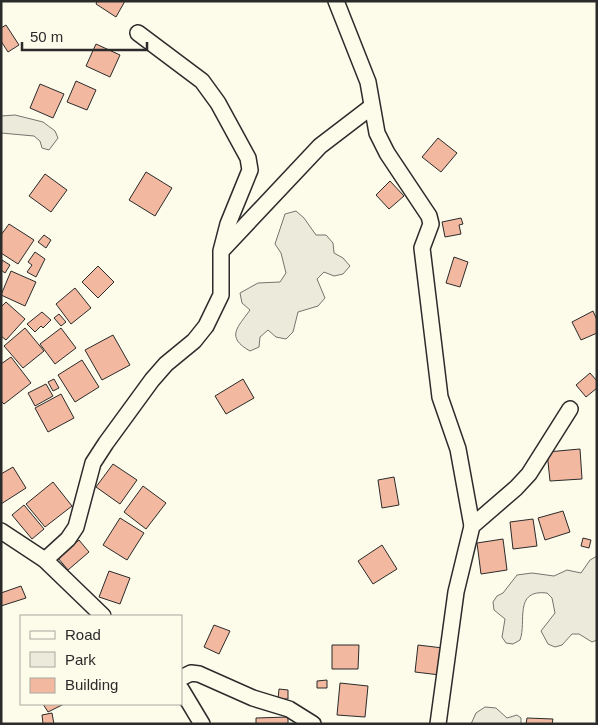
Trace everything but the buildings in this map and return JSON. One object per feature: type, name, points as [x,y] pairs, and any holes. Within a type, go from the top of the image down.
[{"type":"street","points":[[336,1],[368,82],[370,107],[377,132],[387,153],[429,216],[431,224],[422,248],[440,396],[458,450],[472,526],[456,592],[438,724]]},
{"type":"street","points":[[45,560],[68,539],[76,528],[93,463],[106,443],[152,380],[166,364],[194,341],[206,326],[221,295],[221,251],[228,224],[250,170],[248,158],[218,103],[202,81],[138,33]]},
{"type":"street","points":[[221,251],[320,146],[370,107]]},
{"type":"street","points":[[472,526],[530,474],[570,409]]},
{"type":"street","points":[[1,531],[45,560],[102,615]]},
{"type":"street","points":[[182,678],[191,674],[199,674],[253,698],[289,709],[313,724]]},
{"type":"street","points":[[182,691],[202,724]]},
{"type":"green space","points":[[15,115],[43,122],[55,131],[58,138],[49,150],[42,148],[40,141],[34,136],[1,133],[1,116]]},
{"type":"green space","points":[[296,211],[304,218],[316,235],[326,235],[333,243],[334,253],[343,258],[350,266],[343,274],[334,276],[324,272],[317,279],[325,298],[318,306],[298,312],[293,332],[286,339],[276,337],[268,330],[260,337],[259,347],[250,351],[242,346],[236,336],[238,327],[250,310],[242,303],[240,293],[258,283],[280,282],[286,273],[281,253],[275,244],[285,214]]},
{"type":"green space","points":[[597,556],[597,640],[592,642],[579,634],[572,634],[562,645],[555,647],[548,644],[541,631],[555,613],[552,598],[547,593],[536,593],[529,596],[525,601],[520,640],[513,644],[506,643],[502,637],[505,619],[494,610],[493,602],[517,575],[532,573],[554,576],[567,570],[581,573],[590,560]]},
{"type":"green space","points":[[485,707],[496,708],[507,718],[517,715],[521,718],[521,724],[471,724],[476,713]]}]
